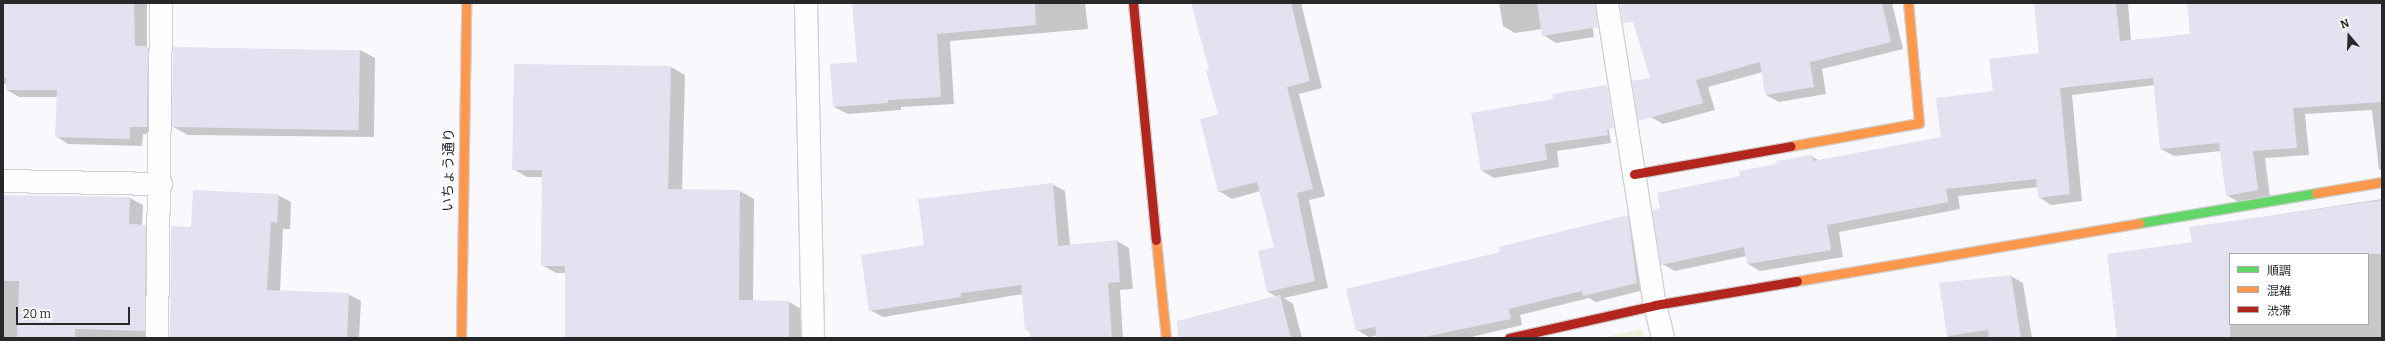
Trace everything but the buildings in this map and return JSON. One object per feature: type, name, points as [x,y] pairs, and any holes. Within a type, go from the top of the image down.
[{"type":"street","points":[[157,338],[161,184],[161,3]]},
{"type":"street","name":"いちょう通り","points":[[461,338],[466,3]]},
{"type":"street","points":[[806,3],[813,338]]},
{"type":"street","points":[[1133,3],[1166,338]]},
{"type":"street","points":[[1606,3],[1654,305],[1663,338]]},
{"type":"street","points":[[1634,174],[1919,123],[1908,3]]},
{"type":"street","points":[[3,181],[161,184]]},
{"type":"street","points":[[1509,338],[1654,305],[2382,182]]},
{"type":"green space","points":[[1642,329],[1645,338],[1600,338]]},
{"type":"traffic: fast","points":[[2139,223],[2316,193]]},
{"type":"traffic: slow","points":[[461,338],[466,3]]},
{"type":"traffic: slow","points":[[1791,146],[1919,123],[1908,3]]},
{"type":"traffic: slow","points":[[2316,193],[2382,182]]},
{"type":"traffic: slow","points":[[1797,281],[2139,223]]},
{"type":"traffic: slow","points":[[1156,240],[1166,338]]},
{"type":"traffic: jam","points":[[1133,3],[1156,240]]},
{"type":"traffic: jam","points":[[1634,174],[1791,146]]},
{"type":"traffic: jam","points":[[1509,338],[1655,305],[1797,281]]}]
